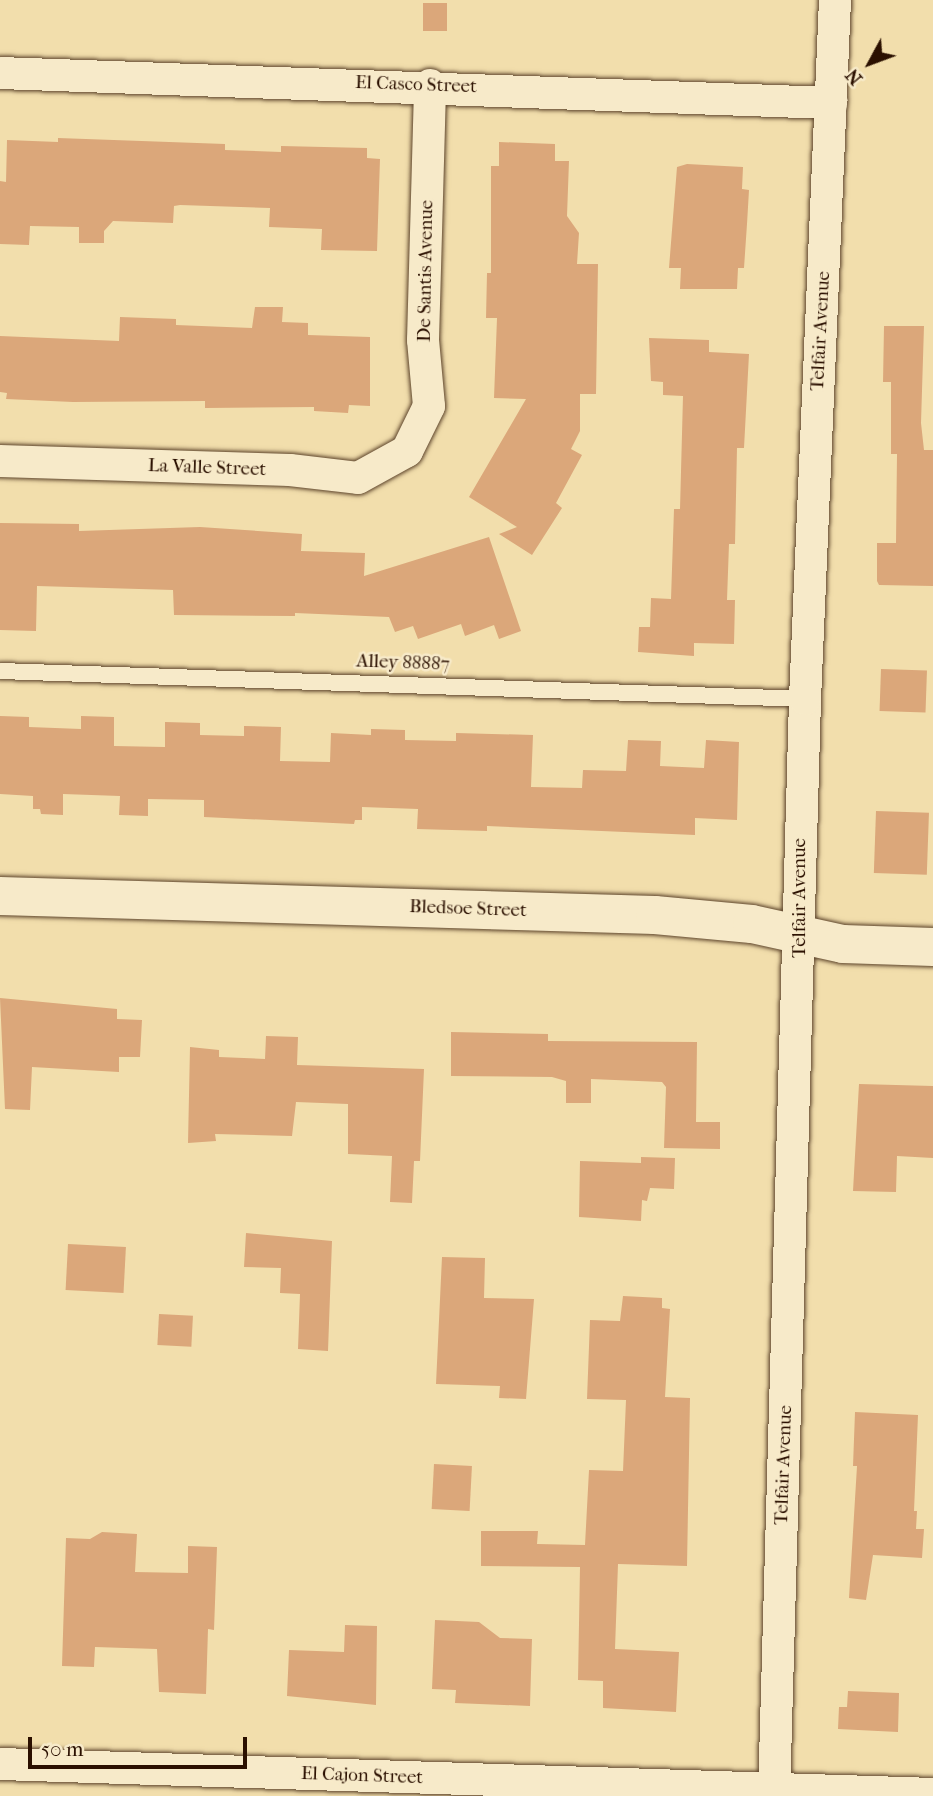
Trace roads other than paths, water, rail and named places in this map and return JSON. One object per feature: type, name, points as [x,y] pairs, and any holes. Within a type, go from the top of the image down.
[{"type":"street","name":"Telfair Avenue","points":[[774,1793],[805,699],[835,0]]},
{"type":"street","name":"El Casco Street","points":[[0,73],[430,85],[831,103]]},
{"type":"street","name":"De Santis Avenue","points":[[407,451],[429,406],[423,340],[430,85]]},
{"type":"street","name":"La Valle Street","points":[[0,461],[290,470],[358,478],[407,451]]},
{"type":"street","name":"Bledsoe Street","points":[[0,896],[655,915],[730,921],[843,944],[933,947]]},
{"type":"street","name":"El Cajon Street","points":[[0,1764],[774,1793],[933,1794]]},
{"type":"lane","name":"Alley 88887","points":[[0,671],[805,699]]}]
